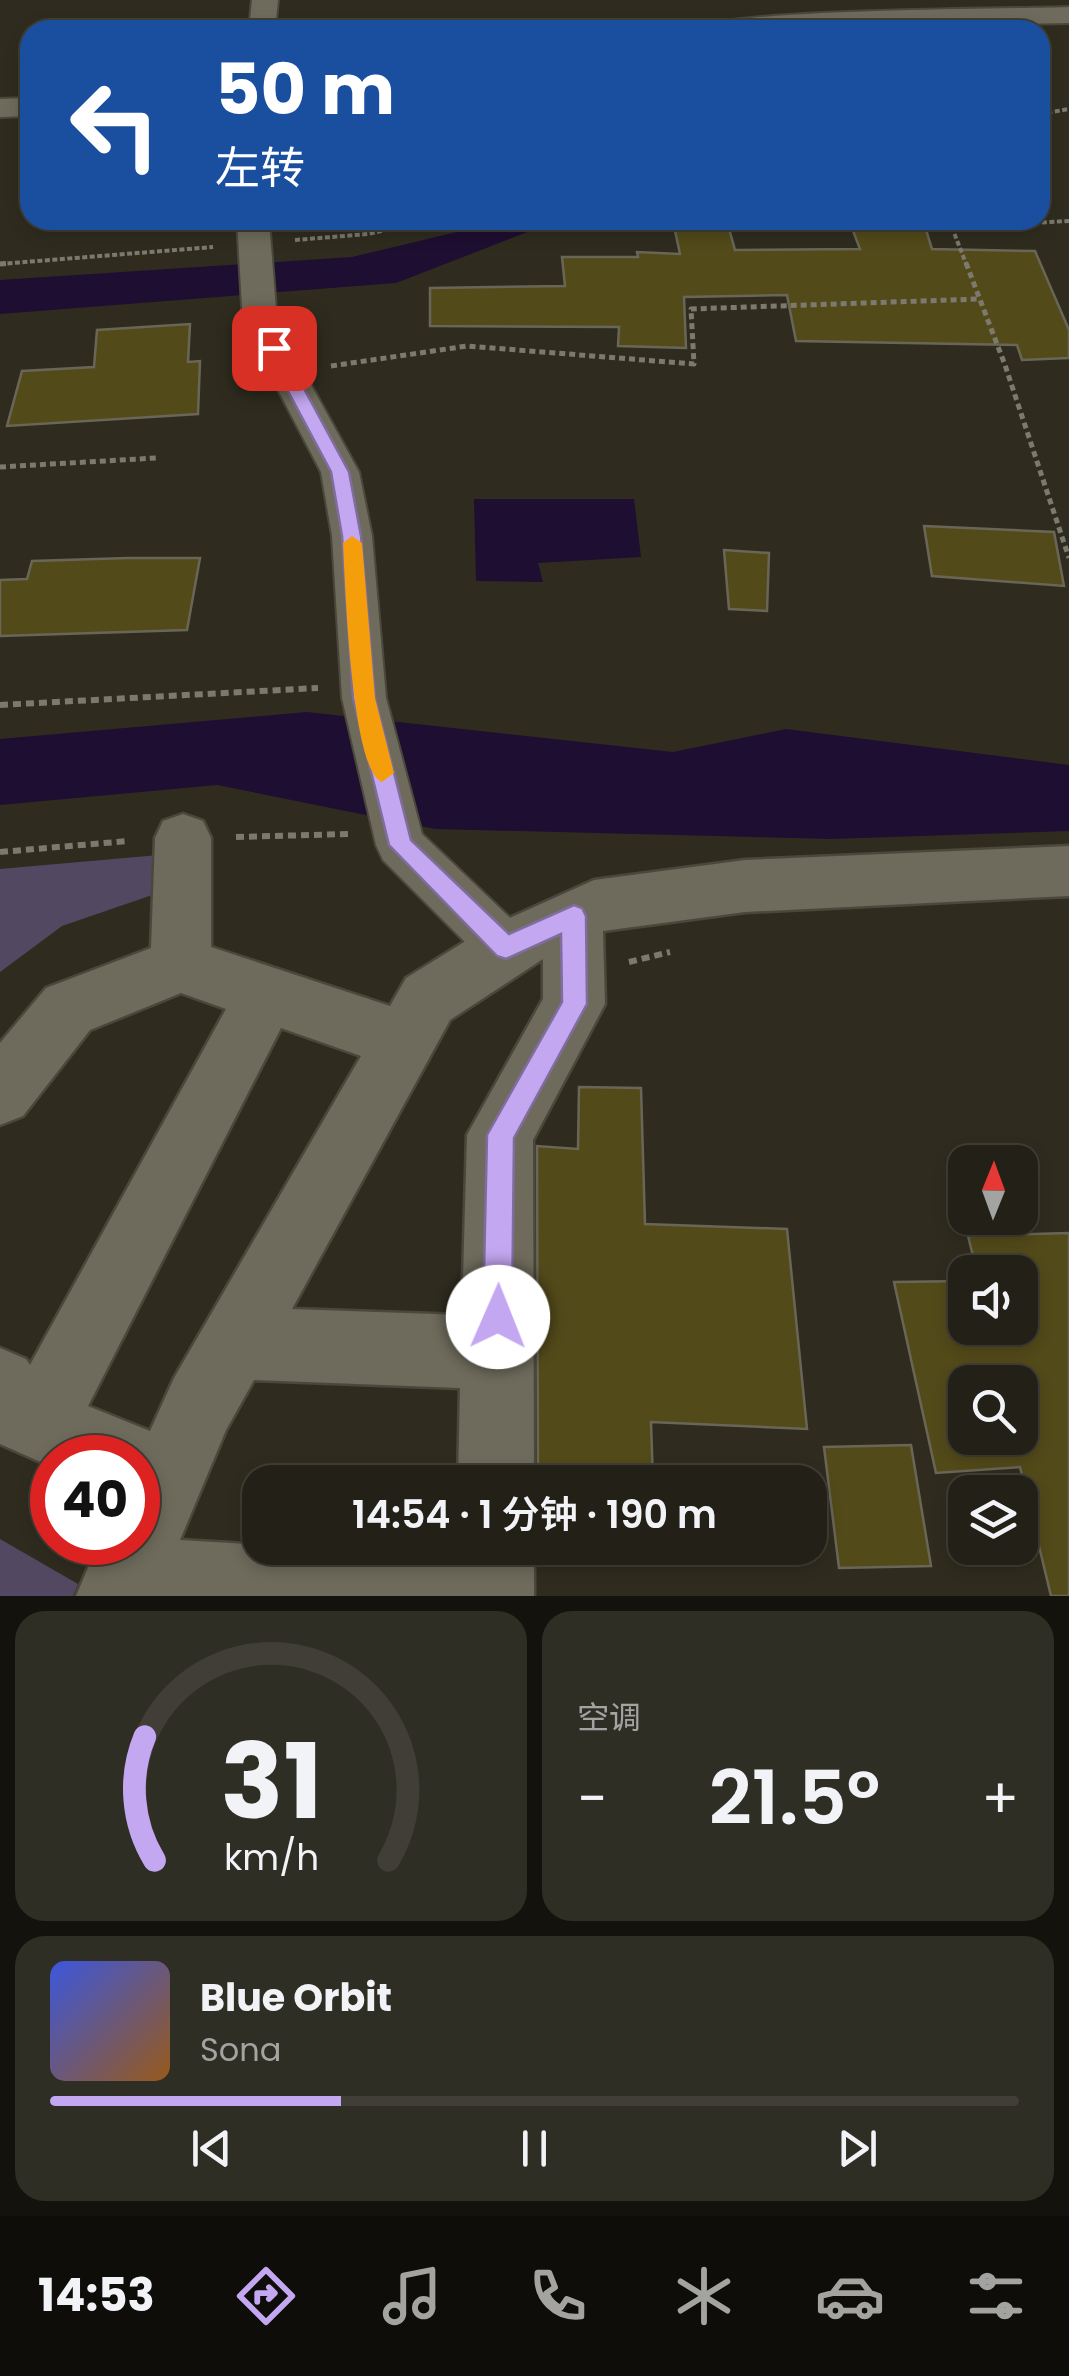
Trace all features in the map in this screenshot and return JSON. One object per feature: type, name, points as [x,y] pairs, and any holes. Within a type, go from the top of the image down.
[{"type":"street","points":[[898,20],[1069,15]]},
{"type":"street","points":[[255,230],[260,324],[340,472],[352,536],[363,692],[400,845],[506,948]]},
{"type":"street","points":[[180,965],[183,838]]},
{"type":"street","points":[[160,1448],[200,1404],[428,999],[506,948],[594,906],[745,886],[1069,871]]},
{"type":"street","points":[[496,1465],[500,1135],[574,1004],[574,916]]},
{"type":"street","points":[[0,1093],[68,1009],[180,965],[404,1042]]},
{"type":"street","points":[[82,1435],[20,1404],[267,994]]},
{"type":"street","points":[[234,1343],[497,1353]]},
{"type":"street","points":[[494,1596],[495,1565]]},
{"type":"street","points":[[120,1586],[446,1596]]},
{"type":"path","points":[[954,230],[1069,558]]},
{"type":"path","points":[[287,373],[468,346],[694,364],[691,309],[979,299]]},
{"type":"path","points":[[0,468],[156,458]]},
{"type":"path","points":[[0,705],[363,692]]},
{"type":"shaded area","points":[[465,230],[533,230],[396,283],[0,314],[0,280],[352,257]]},
{"type":"shaded area","points":[[474,499],[634,499],[641,557],[538,563],[543,582],[476,581]]},
{"type":"shaded area","points":[[307,712],[673,752],[786,729],[1069,765],[1069,831],[831,839],[435,829],[217,785],[0,805],[0,739]]},
{"type":"shaded area","points":[[159,855],[158,893],[62,926],[0,972],[0,869]]},
{"type":"shaded area","points":[[0,1539],[30,1556],[30,1565],[45,1565],[78,1584],[73,1596],[0,1596]]},
{"type":"building","points":[[675,230],[729,230],[735,250],[860,249],[853,230],[926,230],[932,249],[1035,251],[1069,330],[1069,358],[1022,360],[1017,345],[796,341],[787,295],[684,297],[686,348],[618,346],[619,327],[430,326],[430,288],[565,286],[562,257],[638,257],[637,252],[680,254]]},
{"type":"building","points":[[190,324],[188,362],[200,361],[198,414],[7,426],[22,371],[94,367],[97,330]]},
{"type":"building","points":[[924,526],[1054,532],[1064,586],[932,576]]},
{"type":"building","points":[[724,550],[769,553],[767,611],[729,609]]},
{"type":"building","points":[[200,558],[187,630],[0,636],[0,580],[27,579],[32,561]]},
{"type":"building","points":[[579,1087],[641,1088],[645,1224],[787,1229],[807,1429],[651,1422],[652,1465],[538,1465],[537,1146],[578,1149]]},
{"type":"building","points":[[1069,1233],[1069,1596],[1051,1596],[1038,1542],[1038,1475],[1022,1475],[1020,1467],[936,1473],[894,1282],[948,1281],[948,1345],[1038,1345],[1038,1255],[973,1255],[968,1236]]},
{"type":"building","points":[[911,1445],[931,1566],[839,1568],[824,1447]]},
{"type":"slow traffic","points":[[352,543],[364,698],[382,773]]},
{"type":"route","points":[[274,348],[340,472],[352,536],[364,698],[400,845],[506,948],[574,916],[574,1004],[500,1135],[498,1317]]}]
